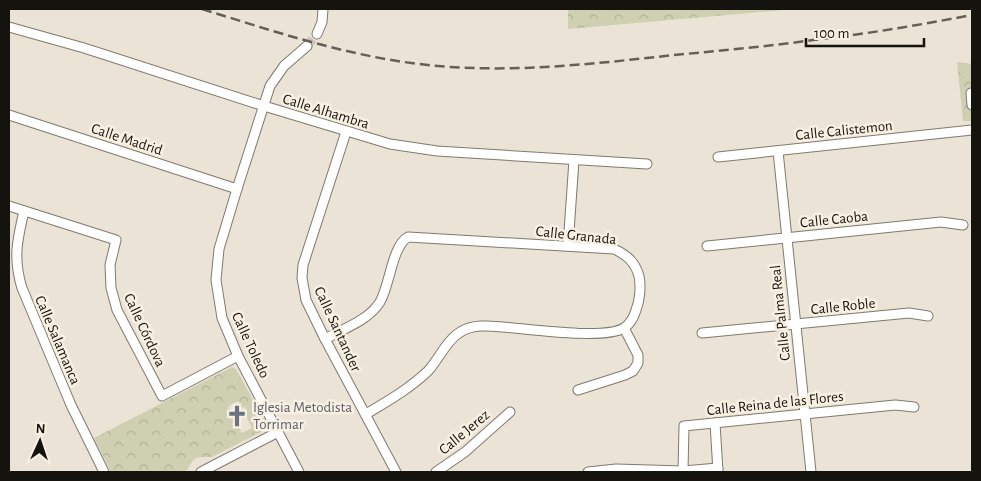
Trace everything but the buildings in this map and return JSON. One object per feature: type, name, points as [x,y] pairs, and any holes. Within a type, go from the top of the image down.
[{"type":"street","points":[[318,34],[322,22],[323,9]]},
{"type":"street","name":"Calle Alhambra","points":[[9,27],[84,48],[346,132],[390,144],[437,151],[647,164]]},
{"type":"street","name":"Calle Toledo","points":[[299,472],[238,356],[222,318],[216,280],[219,249],[270,86],[284,66],[307,46]]},
{"type":"street","points":[[971,93],[972,106]]},
{"type":"street","name":"Calle Madrid","points":[[9,115],[237,188]]},
{"type":"street","name":"Calle Calistemon","points":[[718,157],[972,130]]},
{"type":"street","name":"Calle Santander","points":[[346,132],[303,265],[302,278],[304,291],[325,339],[396,472]]},
{"type":"street","name":"Calle Palma Real","points":[[778,151],[811,472]]},
{"type":"street","points":[[568,246],[574,160]]},
{"type":"street","name":"Calle Córdova","points":[[9,206],[116,240],[110,265],[111,288],[117,310],[162,396],[238,356]]},
{"type":"street","name":"Calle Salamanca","points":[[24,211],[16,251],[17,271],[22,288],[71,405],[104,472]]},
{"type":"street","name":"Calle Caoba","points":[[707,246],[941,222],[963,225]]},
{"type":"street","name":"Calle Granada","points":[[325,339],[372,312],[380,302],[386,289],[398,248],[408,237],[614,249],[625,254],[633,263],[640,280],[638,303],[633,319],[624,328]]},
{"type":"street","name":"Calle Roble","points":[[702,333],[909,313],[928,316]]},
{"type":"street","points":[[366,414],[404,391],[420,378],[450,342],[462,331],[473,327],[486,326],[607,333],[624,328],[638,355],[638,363],[633,371],[578,390]]},
{"type":"street","name":"Calle Reina de las Flores","points":[[683,471],[684,426],[895,404],[914,407]]},
{"type":"street","name":"Calle Jerez","points":[[436,472],[465,452],[510,412]]},
{"type":"street","points":[[588,472],[616,469],[718,470],[716,423]]},
{"type":"street","points":[[201,472],[278,432]]},
{"type":"green space","points":[[568,9],[795,9],[568,29]]},
{"type":"green space","points":[[957,62],[972,64],[972,121],[963,121]]},
{"type":"green space","points":[[232,367],[236,369],[266,427],[265,430],[212,457],[194,459],[187,470],[183,472],[111,472],[94,438]],"holes":[[[238,401],[242,408],[245,407],[247,412],[245,414],[252,428],[242,433],[233,418],[230,419],[226,412],[229,410],[228,406]]]},
{"type":"tunnel","points":[[307,46],[317,34]]},
{"type":"railway","points":[[202,9],[255,26],[363,55],[419,64],[480,68],[573,65],[758,47],[833,38],[972,15]]},
{"type":"place","name":"Iglesia Metodista Torrimar","points":[[237,416]]}]
